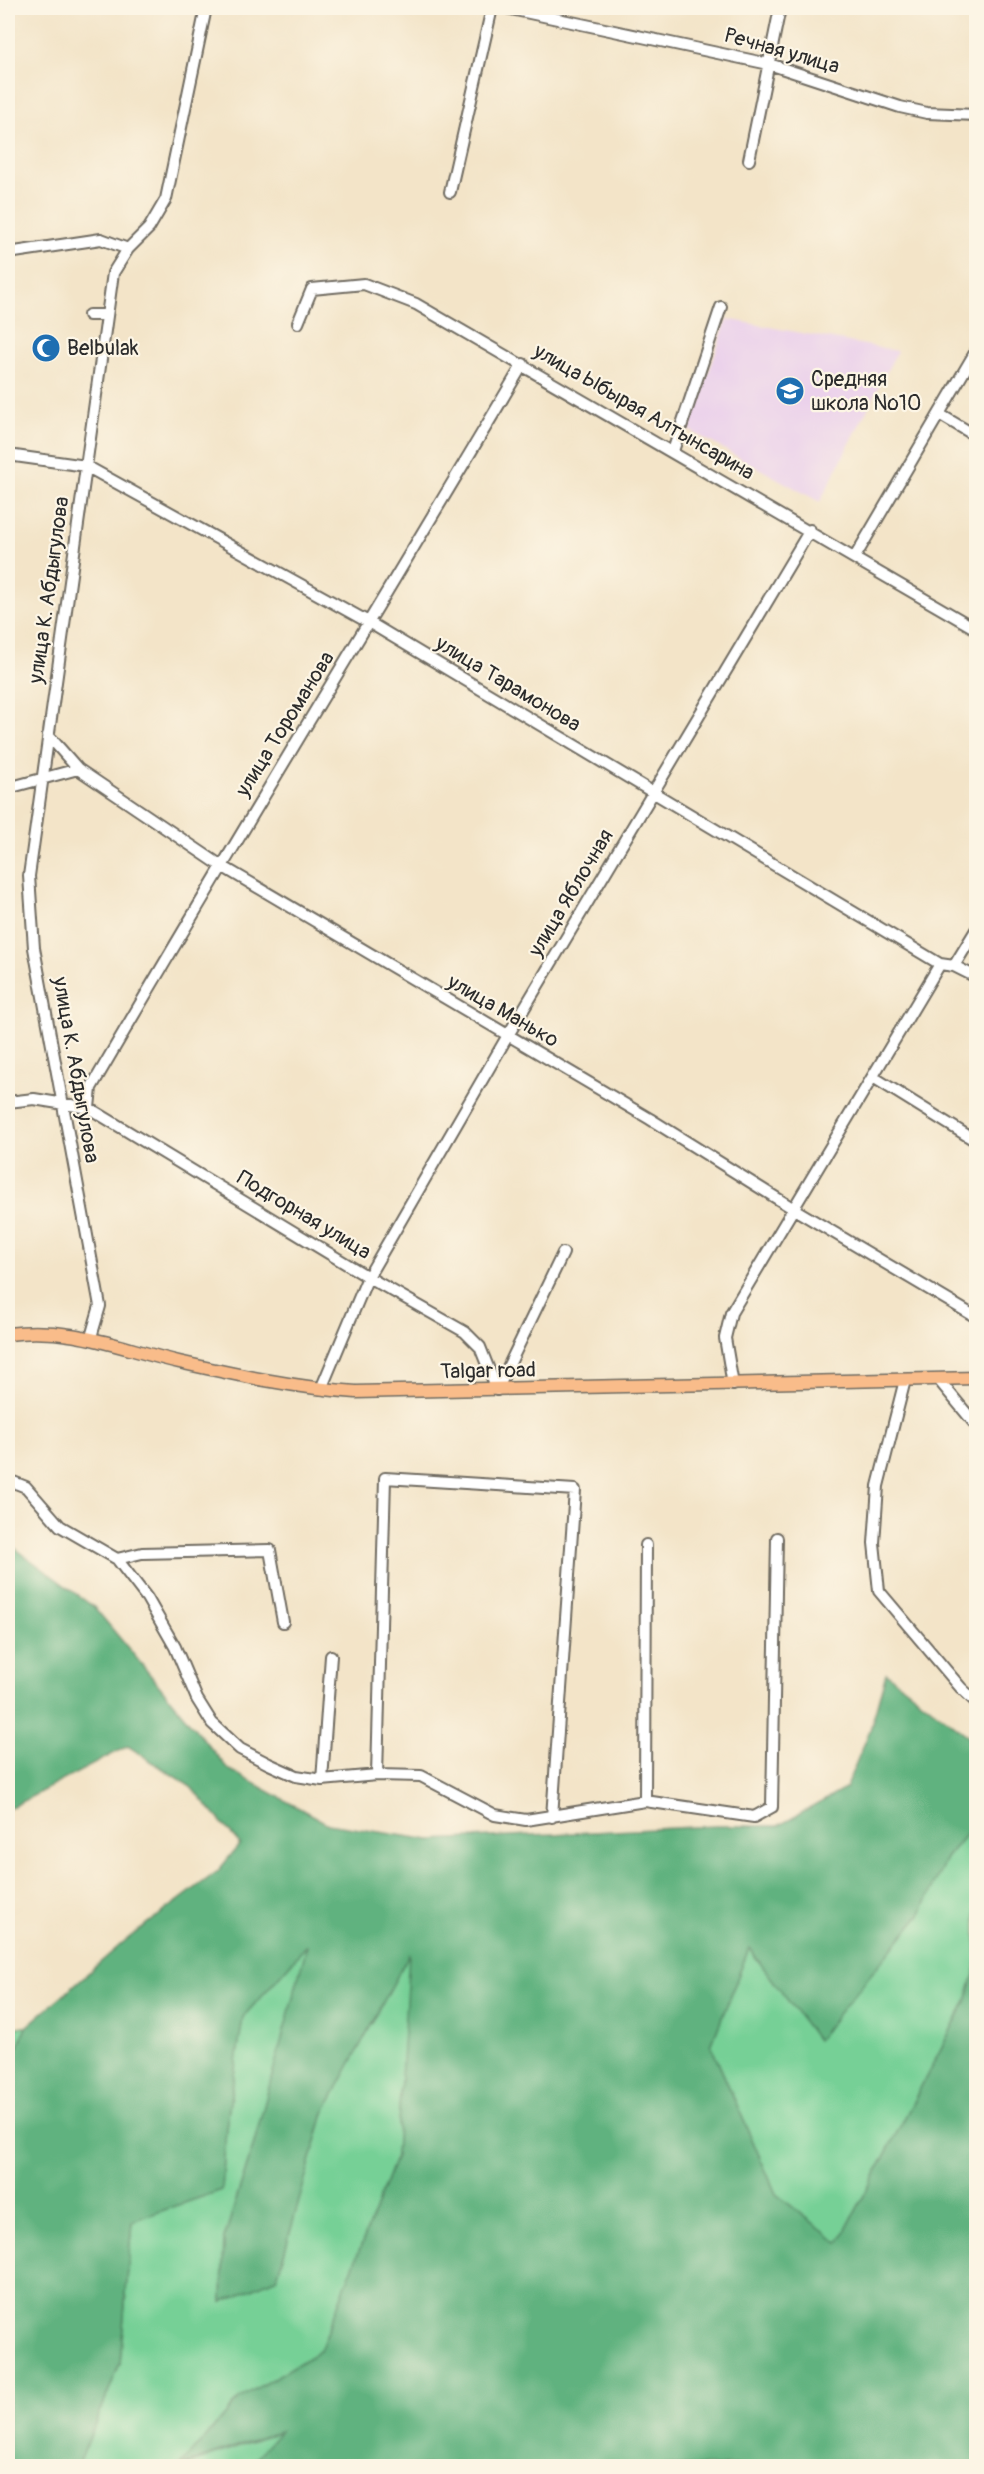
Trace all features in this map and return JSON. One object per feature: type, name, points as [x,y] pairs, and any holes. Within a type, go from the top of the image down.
[{"type":"main road","name":"Talgar road","points":[[8,1334],[40,1332],[91,1337],[177,1361],[321,1389],[356,1392],[976,1378]]},
{"type":"street","name":"улица К. Абдыгулова","points":[[91,1337],[100,1306],[34,948],[29,876],[113,273],[128,249],[149,228],[166,199],[206,8]]},
{"type":"street","points":[[450,192],[492,8]]},
{"type":"street","name":"Речная улица","points":[[506,8],[769,64],[900,107],[927,113],[976,115]]},
{"type":"street","points":[[749,160],[780,8]]},
{"type":"street","points":[[8,253],[101,239],[128,249]]},
{"type":"street","name":"улица Ыбырая Алтынсарина","points":[[298,323],[312,289],[364,284],[416,304],[810,530],[976,629]]},
{"type":"street","points":[[673,451],[721,307]]},
{"type":"street","points":[[89,315],[106,315]]},
{"type":"street","points":[[855,557],[976,351]]},
{"type":"street","name":"улица Тороманова","points":[[89,1108],[91,1088],[220,865],[370,623],[523,364]]},
{"type":"street","points":[[939,414],[976,436]]},
{"type":"street","name":"улица Тарамонова","points":[[8,455],[86,466],[370,623],[940,964],[954,966],[976,977]]},
{"type":"street","name":"улица Яблочная","points":[[321,1389],[368,1277],[507,1037],[810,530]]},
{"type":"street","name":"улица Манько","points":[[48,735],[78,769],[220,865],[507,1037],[650,1119],[794,1209],[976,1317]]},
{"type":"street","points":[[8,788],[78,769]]},
{"type":"street","points":[[954,966],[976,930]]},
{"type":"street","points":[[733,1385],[726,1351],[726,1327],[731,1313],[940,964]]},
{"type":"street","points":[[873,1077],[976,1141]]},
{"type":"street","name":"Подгорная улица","points":[[8,1102],[34,1099],[89,1108],[473,1339],[480,1347],[496,1390]]},
{"type":"street","points":[[496,1390],[563,1253]]},
{"type":"street","points":[[938,1379],[976,1425]]},
{"type":"street","points":[[905,1380],[878,1486],[874,1543],[879,1591],[961,1688],[976,1702]]},
{"type":"street","points":[[377,1775],[385,1478],[575,1490],[552,1817]]},
{"type":"street","points":[[8,1480],[26,1487],[60,1526],[117,1559],[147,1598],[175,1647],[197,1699],[212,1723],[240,1749],[296,1776],[322,1780],[377,1775],[421,1776],[495,1815],[526,1821],[645,1801],[754,1817],[772,1807],[777,1538]]},
{"type":"street","points":[[645,1801],[646,1545]]},
{"type":"street","points":[[117,1559],[142,1553],[270,1550],[283,1622]]},
{"type":"street","points":[[322,1780],[331,1656]]},
{"type":"shaded area","name":"Средняя школа №10","points":[[727,319],[897,351],[820,502],[689,430]]},
{"type":"green space","points":[[8,1543],[95,1608],[228,1769],[328,1824],[430,1840],[715,1826],[778,1826],[845,1789],[870,1730],[886,1673],[968,1736],[976,1793],[976,1822],[946,1858],[921,1913],[817,2040],[749,1948],[711,2046],[776,2194],[839,2243],[966,2001],[976,1968],[976,2466],[249,2466],[280,2431],[180,2466],[240,2398],[320,2351],[396,2156],[409,1954],[324,2113],[277,2278],[222,2302],[224,2239],[253,2147],[307,1945],[243,2017],[226,2127],[222,2190],[132,2221],[120,2363],[78,2466],[8,2466],[8,2074],[26,2027],[126,1940],[218,1871],[240,1844],[191,1787],[128,1746],[8,1809]]},
{"type":"green space","points":[[976,1822],[976,1968],[966,2001],[839,2243],[776,2194],[711,2046],[749,1948],[817,2039],[921,1913],[946,1858]]},
{"type":"green space","points":[[308,1944],[253,2147],[224,2239],[222,2302],[277,2278],[324,2113],[410,1952],[396,2156],[320,2351],[240,2398],[180,2466],[78,2466],[120,2363],[132,2221],[222,2190],[226,2127],[243,2017]]},
{"type":"green space","points":[[8,2027],[26,2027],[8,2074]]},
{"type":"green space","points":[[281,2431],[249,2466],[184,2466]]},
{"type":"place","name":"Belbulak","points":[[46,348]]},
{"type":"place","name":"Средняя школа №10","points":[[790,391]]}]
